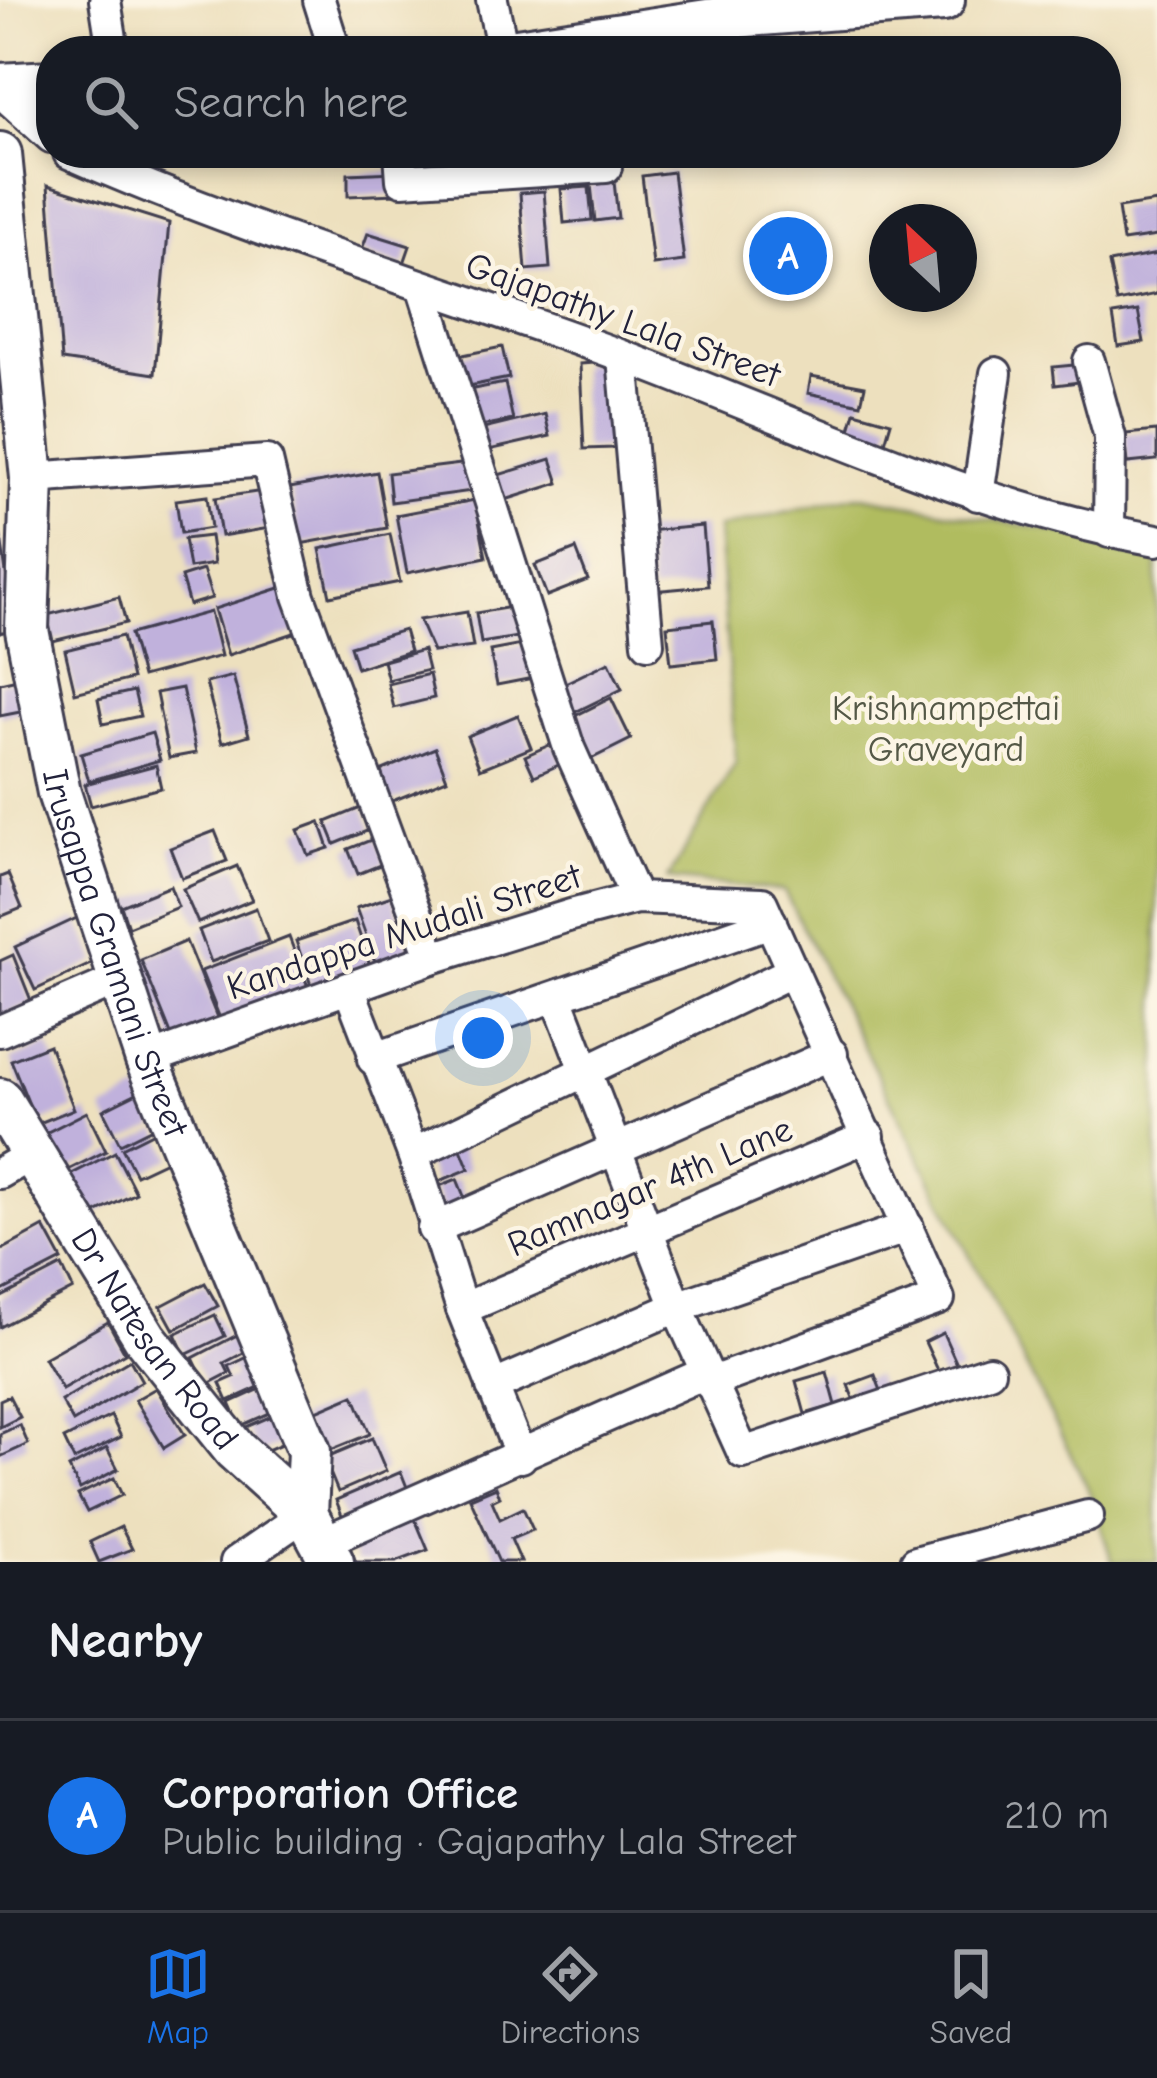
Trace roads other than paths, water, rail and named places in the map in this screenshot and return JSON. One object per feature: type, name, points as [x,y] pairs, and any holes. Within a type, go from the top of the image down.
[{"type":"street","points":[[105,0],[111,36]]},
{"type":"street","points":[[319,0],[330,36]]},
{"type":"street","points":[[492,0],[502,36]]},
{"type":"street","points":[[589,36],[745,8],[919,1]]},
{"type":"street","points":[[0,88],[36,84]]},
{"type":"street","points":[[0,88],[36,123]]},
{"type":"street","name":"Irusappa Gramani Street","points":[[0,154],[32,478],[14,634],[59,794],[147,1060],[309,1450],[320,1539]]},
{"type":"street","name":"Gajapathy Lala Street","points":[[108,168],[423,289],[623,357],[978,495],[1109,532],[1157,540]]},
{"type":"street","points":[[401,168],[402,180],[590,168]]},
{"type":"street","points":[[423,289],[569,748],[636,898]]},
{"type":"street","points":[[623,357],[648,643]]},
{"type":"street","points":[[1089,361],[1110,436],[1109,532]]},
{"type":"street","points":[[978,495],[996,373]]},
{"type":"street","points":[[32,478],[267,461],[298,596],[432,958]]},
{"type":"street","name":"Kandappa Mudali Street","points":[[147,1060],[432,958],[636,898],[767,913]]},
{"type":"street","points":[[236,1562],[320,1539],[707,1378],[939,1299],[767,913],[557,1000],[373,1059]]},
{"type":"street","points":[[413,1154],[791,972]]},
{"type":"street","points":[[0,1031],[120,979]]},
{"type":"street","points":[[350,991],[413,1154],[462,1310],[521,1457]]},
{"type":"street","points":[[557,1000],[620,1150],[677,1307],[743,1453],[989,1371]]},
{"type":"street","points":[[434,1229],[832,1054]]},
{"type":"street","name":"Dr Natesan Road","points":[[0,1100],[17,1163],[146,1339],[235,1450],[320,1539]]},
{"type":"street","name":"Ramnagar 4th Lane","points":[[462,1310],[869,1136]]},
{"type":"street","points":[[492,1387],[677,1307],[908,1227]]},
{"type":"street","points":[[916,1562],[1088,1516]]},
{"type":"place","name":"Corporation Office","points":[[788,256]]},
{"type":"park label","name":"Krishnampettai Graveyard","points":[[946,728]]}]
